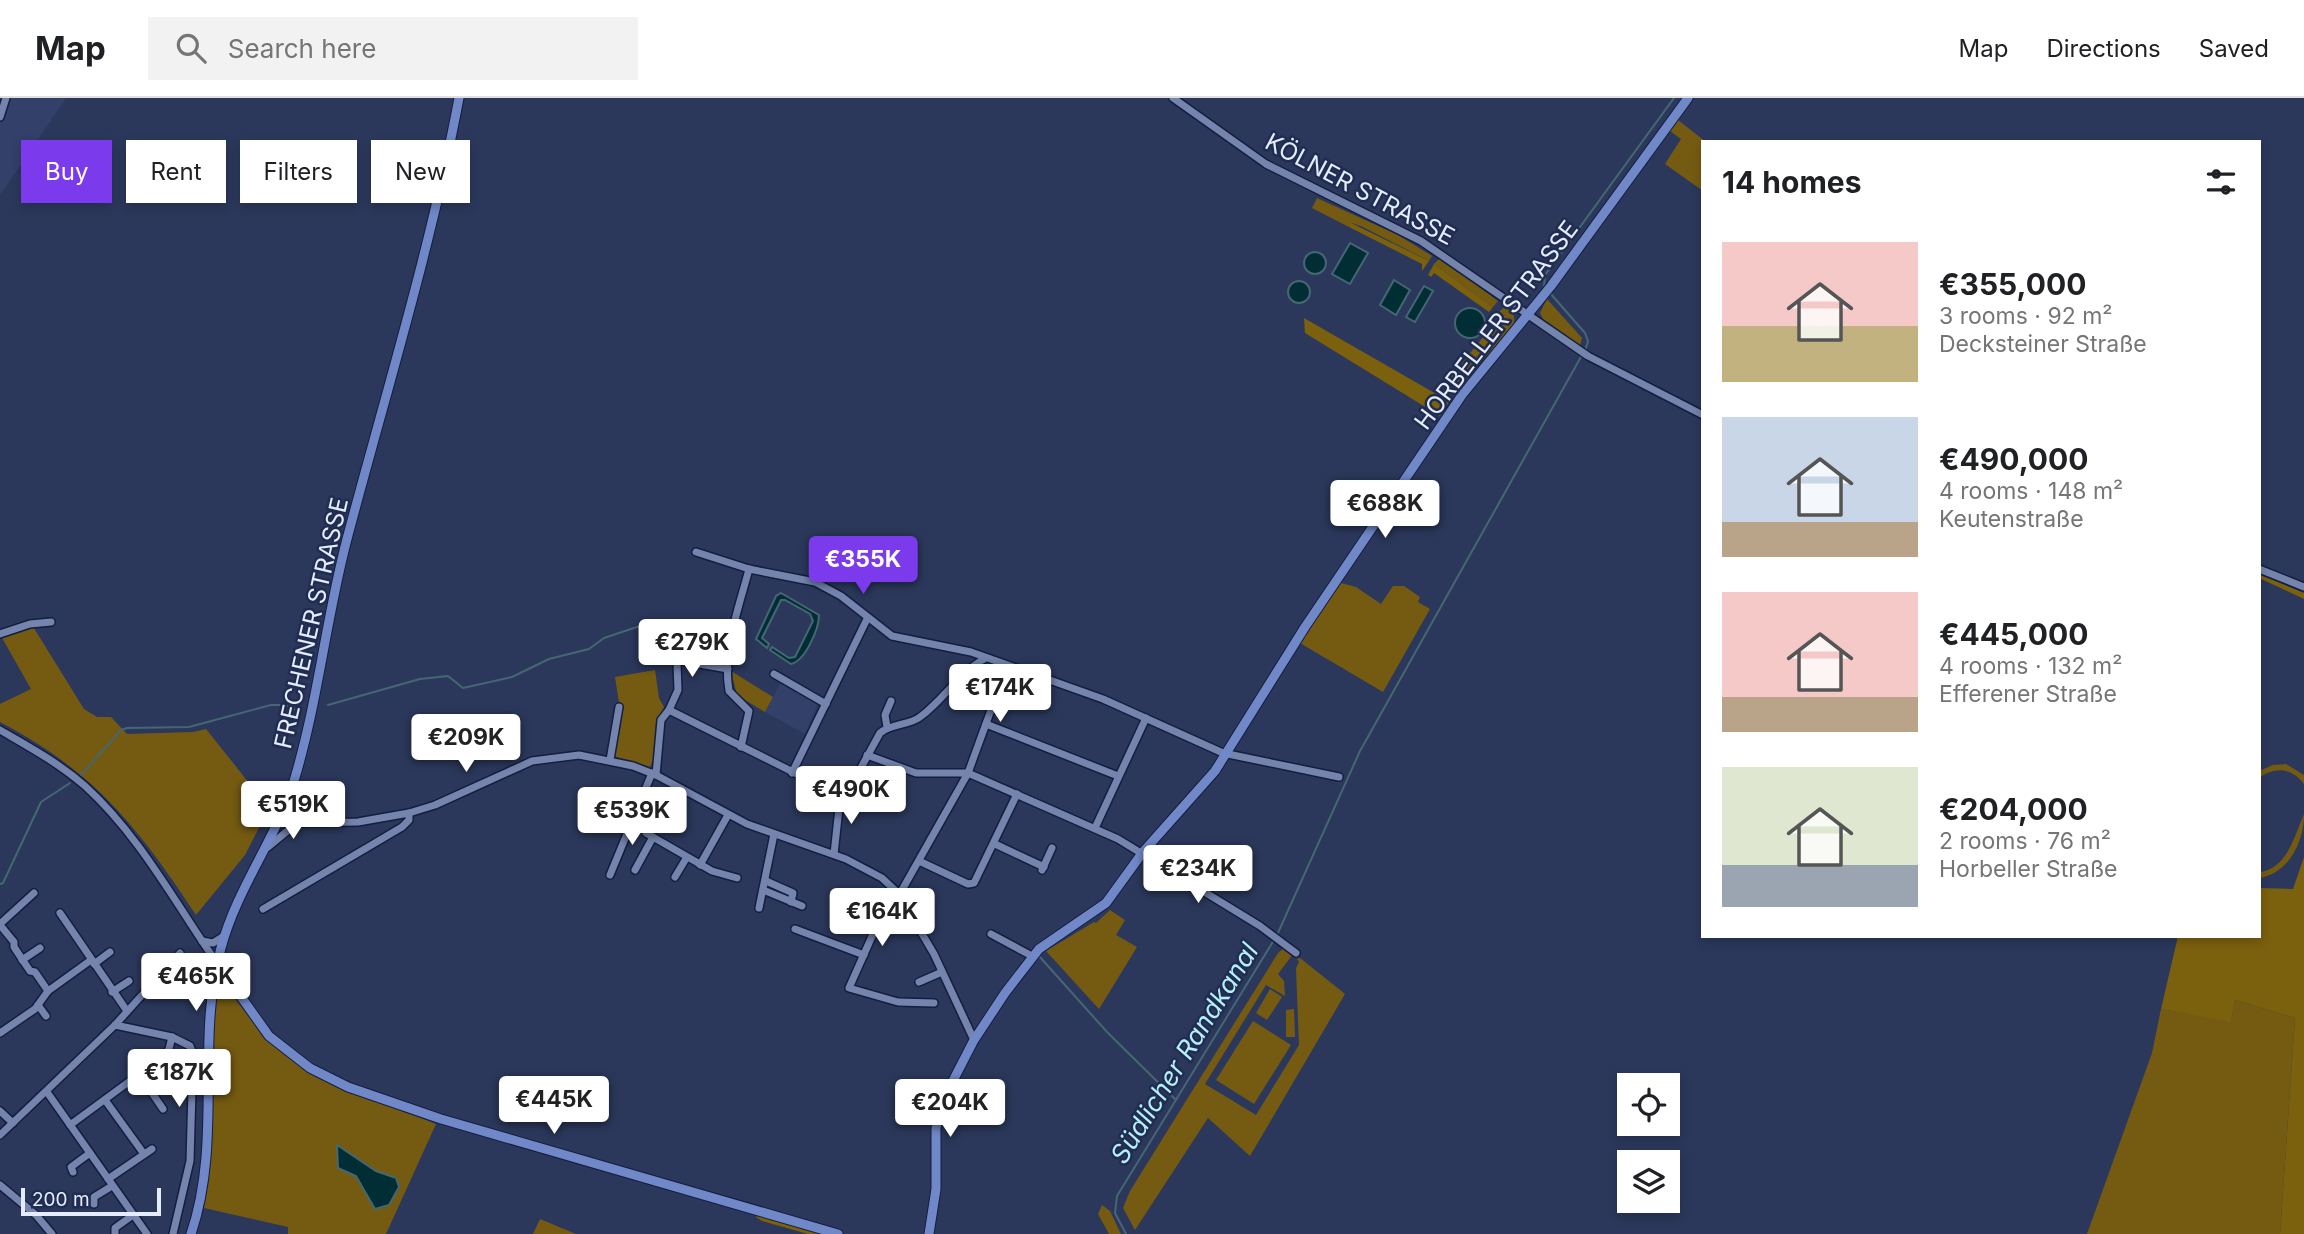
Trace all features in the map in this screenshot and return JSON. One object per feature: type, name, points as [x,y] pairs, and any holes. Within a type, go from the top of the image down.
[{"type":"main road","name":"FRECHENER STRASSE","points":[[191,1234],[204,1191],[209,1151],[213,997],[217,963],[224,936],[242,890],[282,814],[303,748],[347,540],[414,295],[458,98]]},
{"type":"main road","name":"HORBELLER STRASSE","points":[[929,1234],[936,1189],[935,1142],[938,1115],[950,1081],[974,1040],[1032,956],[1048,941],[1099,910],[1143,852],[1202,788],[1227,754],[1305,627],[1462,395],[1545,295],[1688,98]]},
{"type":"main road","points":[[217,963],[250,1014],[282,1048],[310,1068],[348,1087],[441,1119],[838,1234]]},
{"type":"main road","points":[[213,997],[222,987],[234,990]]},
{"type":"street","points":[[0,117],[6,98]]},
{"type":"street","name":"KÖLNER STRASSE","points":[[1173,98],[1283,174],[1439,251],[1588,356],[1701,414]]},
{"type":"street","points":[[695,552],[750,569],[815,582],[841,596],[867,619],[898,638],[971,652],[1146,718],[1227,754],[1339,776]]},
{"type":"street","points":[[741,747],[749,710],[729,691],[728,668],[733,625],[750,569]]},
{"type":"street","points":[[2261,570],[2304,587]]},
{"type":"street","points":[[792,773],[867,619]]},
{"type":"street","points":[[0,634],[30,624],[51,622]]},
{"type":"street","points":[[610,875],[654,774],[661,720],[678,690],[676,636]]},
{"type":"street","points":[[971,652],[971,667]]},
{"type":"street","points":[[677,659],[730,656]]},
{"type":"street","points":[[840,799],[846,795],[874,739],[887,727],[920,717],[971,667],[986,658]]},
{"type":"street","points":[[677,659],[728,668]]},
{"type":"street","points":[[934,1003],[898,1002],[849,988],[884,907],[898,893],[919,861],[968,773],[1007,666]]},
{"type":"street","points":[[774,674],[826,704]]},
{"type":"street","points":[[887,727],[885,715],[891,701]]},
{"type":"street","points":[[610,760],[619,706]]},
{"type":"street","points":[[669,710],[701,723],[741,747],[825,788],[840,799]]},
{"type":"street","points":[[1095,828],[1146,718]]},
{"type":"street","points":[[986,724],[1118,776]]},
{"type":"street","points":[[0,730],[55,763],[97,798],[142,850],[217,963]]},
{"type":"street","points":[[282,814],[316,821],[358,822],[409,813],[435,805],[532,761],[567,755],[610,760],[654,774],[729,815],[870,870],[898,893],[942,972],[974,1040]]},
{"type":"street","points":[[867,755],[916,773],[968,773],[1095,828],[1143,852],[1270,933],[1296,953]]},
{"type":"street","points":[[289,794],[296,810],[316,821]]},
{"type":"street","points":[[919,861],[971,884],[977,881],[1017,794]]},
{"type":"street","points":[[834,854],[840,799]]},
{"type":"street","points":[[263,909],[402,827],[409,820],[409,813]]},
{"type":"street","points":[[700,865],[729,815]]},
{"type":"street","points":[[265,849],[292,825],[316,821]]},
{"type":"street","points":[[646,833],[700,865],[737,878]]},
{"type":"street","points":[[759,908],[774,834]]},
{"type":"street","points":[[635,870],[653,837]]},
{"type":"street","points":[[995,844],[1043,869],[1052,848]]},
{"type":"street","points":[[675,877],[687,857]]},
{"type":"street","points":[[766,881],[793,893],[792,902]]},
{"type":"street","points":[[763,891],[802,906]]},
{"type":"street","points":[[34,893],[0,924],[15,943],[13,947],[22,960],[48,991]]},
{"type":"street","points":[[60,913],[127,1011]]},
{"type":"street","points":[[795,929],[864,955]]},
{"type":"street","points":[[992,934],[1032,956]]},
{"type":"street","points":[[202,940],[213,943],[224,936]]},
{"type":"street","points":[[22,960],[40,948]]},
{"type":"street","points":[[0,1033],[38,1006],[48,991],[110,952]]},
{"type":"street","points":[[0,1135],[115,1025],[180,953]]},
{"type":"street","points":[[919,982],[942,972]]},
{"type":"street","points":[[112,992],[129,981]]},
{"type":"street","points":[[38,1006],[46,1016]]},
{"type":"street","points":[[115,1025],[172,1037],[190,1046],[193,1078],[190,1161],[184,1198],[173,1234]]},
{"type":"street","points":[[70,1125],[164,1056],[172,1037]]},
{"type":"street","points":[[139,1074],[163,1109]]},
{"type":"street","points":[[47,1092],[147,1234]]},
{"type":"street","points":[[105,1100],[144,1154]]},
{"type":"street","points":[[0,1111],[13,1123]]},
{"type":"street","points":[[94,1204],[94,1197],[152,1149]]},
{"type":"street","points":[[74,1172],[71,1167],[90,1153]]},
{"type":"street","points":[[0,1185],[36,1214],[52,1234]]},
{"type":"street","points":[[116,1234],[115,1228],[133,1215]]},
{"type":"shaded area","points":[[0,98],[66,98],[37,140],[21,140],[21,164],[0,195]]},
{"type":"shaded area","points":[[1678,120],[1703,140],[1701,140],[1701,190],[1665,164],[1681,139],[1670,131]]},
{"type":"shaded area","points":[[1317,198],[1398,235],[1432,256],[1429,261],[1363,227],[1352,223],[1349,227],[1312,208]]},
{"type":"shaded area","points":[[1351,223],[1429,261],[1422,271],[1422,264],[1349,227]]},
{"type":"shaded area","points":[[1350,243],[1368,253],[1350,284],[1332,274]]},
{"type":"shaded area","points":[[1315,252],[1323,255],[1326,263],[1323,271],[1315,274],[1307,271],[1304,263],[1307,255]]},
{"type":"shaded area","points":[[1440,258],[1498,301],[1493,307],[1434,264]]},
{"type":"shaded area","points":[[1434,264],[1493,307],[1489,312],[1434,273],[1431,277],[1428,275]]},
{"type":"shaded area","points":[[1394,280],[1410,290],[1396,315],[1380,305]]},
{"type":"shaded area","points":[[1299,281],[1307,284],[1310,292],[1307,300],[1299,303],[1291,300],[1288,292],[1291,284]]},
{"type":"shaded area","points":[[1424,286],[1433,291],[1415,322],[1406,317]]},
{"type":"shaded area","points":[[1547,299],[1582,338],[1580,346],[1544,321],[1540,313]]},
{"type":"shaded area","points":[[1505,306],[1514,316],[1514,323],[1458,391],[1509,325],[1502,309]]},
{"type":"shaded area","points":[[1470,308],[1481,312],[1485,323],[1481,334],[1470,338],[1459,334],[1455,323],[1459,312]]},
{"type":"shaded area","points":[[1502,309],[1509,325],[1458,391],[1453,388],[1455,384],[1448,380],[1498,319],[1495,317]]},
{"type":"shaded area","points":[[1304,318],[1438,395],[1440,393],[1452,397],[1440,416],[1305,333]]},
{"type":"shaded area","points":[[2261,575],[2304,593],[2304,599],[2261,579]]},
{"type":"shaded area","points":[[1341,583],[1356,587],[1381,604],[1393,586],[1404,586],[1420,597],[1418,602],[1430,609],[1383,692],[1300,643]]},
{"type":"shaded area","points":[[781,593],[819,615],[810,644],[801,657],[791,664],[770,650],[772,647],[789,658],[795,657],[813,621],[810,614],[781,600],[762,638],[769,644],[767,648],[756,639],[776,596]]},
{"type":"shaded area","points":[[32,625],[84,709],[97,717],[111,717],[127,734],[193,732],[206,729],[269,808],[245,855],[196,915],[134,828],[112,804],[63,761],[0,722],[0,704],[31,689],[1,636]]},
{"type":"shaded area","points":[[655,670],[659,698],[664,707],[657,720],[656,752],[650,767],[614,756],[620,709],[615,677]]},
{"type":"shaded area","points":[[731,671],[773,697],[765,712],[737,695]]},
{"type":"shaded area","points":[[781,682],[818,703],[805,734],[765,712]]},
{"type":"shaded area","points":[[2286,764],[2304,775],[2304,784],[2283,770],[2261,777],[2261,770],[2273,765]]},
{"type":"shaded area","points":[[2304,814],[2301,835],[2293,855],[2279,870],[2261,877],[2261,872],[2276,865],[2293,842]]},
{"type":"shaded area","points":[[2304,857],[2304,1234],[2280,1234],[2295,1018],[2235,1000],[2231,1022],[2161,1009],[2178,938],[2261,938],[2261,888],[2293,889]]},
{"type":"shaded area","points":[[1110,910],[1125,920],[1116,935],[1137,947],[1099,1009],[1046,951],[1096,923]]},
{"type":"shaded area","points":[[1284,948],[1293,954],[1278,974],[1284,981],[1285,996],[1266,985],[1205,1084],[1256,1115],[1299,1045],[1297,959],[1300,958],[1345,994],[1250,1156],[1208,1118],[1135,1230],[1123,1208],[1130,1191],[1278,953]]},
{"type":"shaded area","points":[[1270,989],[1282,997],[1267,1020],[1256,1013]]},
{"type":"shaded area","points":[[222,990],[231,993],[253,1021],[298,1062],[347,1089],[436,1124],[386,1234],[288,1234],[288,1227],[204,1208],[212,1128],[216,996]]},
{"type":"shaded area","points":[[2235,1000],[2295,1018],[2280,1234],[2087,1234],[2152,1053],[2161,1009],[2231,1021]]},
{"type":"shaded area","points":[[1294,1009],[1295,1037],[1286,1037],[1286,1010]]},
{"type":"shaded area","points":[[1253,1021],[1291,1045],[1254,1104],[1216,1080]]},
{"type":"shaded area","points":[[337,1145],[376,1171],[396,1178],[399,1187],[389,1205],[375,1209],[356,1176],[338,1168]]},
{"type":"shaded area","points":[[1102,1205],[1110,1211],[1121,1234],[1109,1234],[1098,1214]]},
{"type":"shaded area","points":[[758,1215],[828,1234],[808,1234],[762,1221],[756,1217]]},
{"type":"shaded area","points":[[540,1219],[576,1234],[533,1234]]},
{"type":"waterway","name":"Südlicher Randkanal","points":[[1544,286],[1545,275],[1674,98]]},
{"type":"waterway","name":"Südlicher Randkanal","points":[[1550,293],[1585,333],[1588,341],[1585,351]]},
{"type":"waterway","name":"Südlicher Randkanal","points":[[1277,935],[1360,751],[1582,355]]},
{"type":"waterway","points":[[328,705],[420,679],[448,676],[463,688],[512,677],[549,659],[589,649],[604,638],[646,624],[671,624],[685,631],[728,634]]},
{"type":"waterway","points":[[735,633],[742,637]]},
{"type":"waterway","points":[[81,775],[121,730],[127,728],[189,727],[271,705],[285,705],[299,711]]},
{"type":"waterway","points":[[0,884],[3,883],[41,802],[70,783]]},
{"type":"waterway","name":"Südlicher Randkanal","points":[[1126,1234],[1115,1213],[1117,1196],[1274,940]]},
{"type":"waterway","points":[[1039,956],[1107,1032],[1175,1099]]}]
